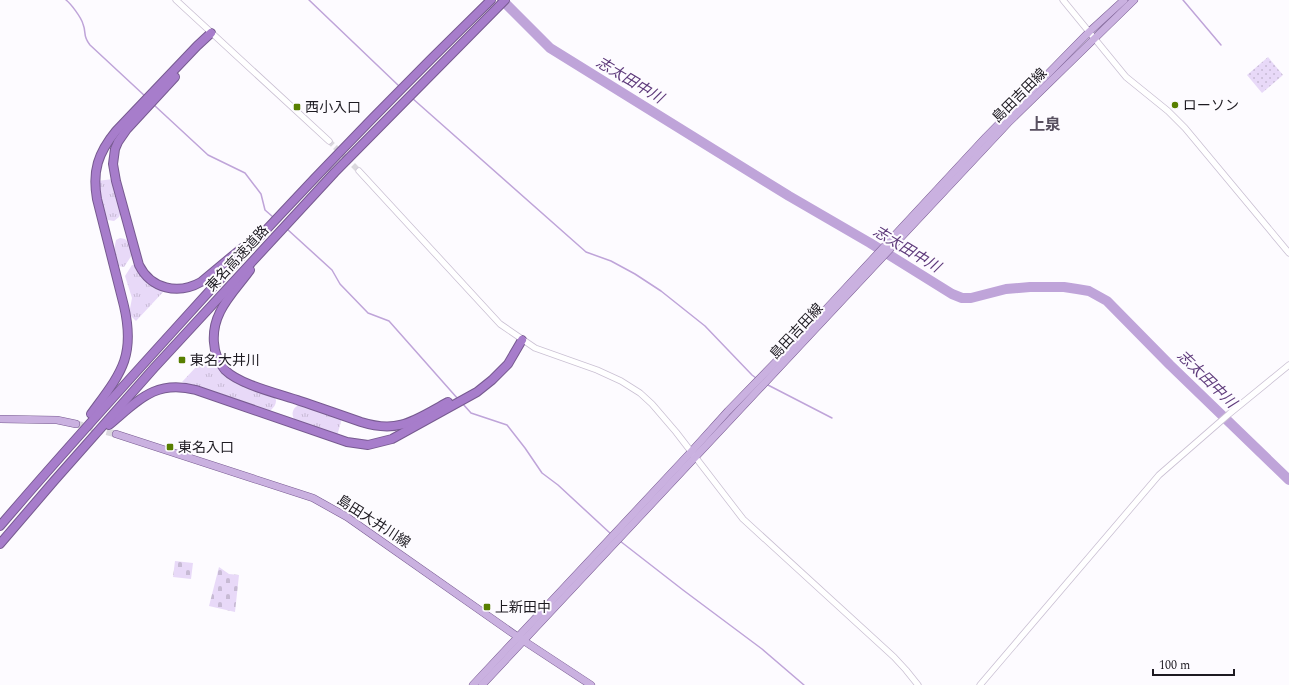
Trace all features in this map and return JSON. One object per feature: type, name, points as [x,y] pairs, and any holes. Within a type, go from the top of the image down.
[{"type":"highway","name":"東名高速道路","points":[[0,526],[67,447],[266,228],[434,56],[491,0]]},
{"type":"highway","name":"東名高速道路","points":[[0,544],[154,368],[335,172],[505,0]]},
{"type":"highway","points":[[211,33],[201,49],[127,129],[115,149],[113,164],[114,172],[131,239],[139,265],[146,276],[162,287],[182,289],[195,285],[209,276],[266,228]]},
{"type":"highway","points":[[67,447],[115,380],[124,363],[128,348],[128,322],[95,191],[96,165],[105,146],[116,131],[211,33]]},
{"type":"highway","points":[[276,236],[224,305],[220,312],[215,330],[214,346],[218,360],[226,370],[244,382],[365,424],[384,427],[398,426],[412,421],[477,386],[494,372],[522,340]]},
{"type":"highway","points":[[54,481],[106,428],[138,401],[154,391],[170,387],[196,390],[347,442],[368,445],[384,442],[399,436],[477,392],[508,364],[522,340]]},
{"type":"main road","name":"島田吉田線","points":[[482,685],[521,639],[693,455],[728,411],[878,258],[991,132],[1089,32],[1124,0]]},
{"type":"main road","name":"島田吉田線","points":[[890,245],[1008,123],[1134,0]]},
{"type":"main road","points":[[0,419],[57,420],[76,424]]},
{"type":"main road","name":"島田大井川線","points":[[116,434],[313,498],[347,517],[521,639],[591,685]]},
{"type":"main road","name":"島田吉田線","points":[[473,685],[521,639]]},
{"type":"street","points":[[176,0],[329,141]]},
{"type":"street","points":[[1063,0],[1126,77],[1168,111],[1185,128],[1289,253]]},
{"type":"street","points":[[359,171],[500,324],[535,348],[598,370],[629,385],[652,404],[669,423],[743,519],[894,657],[918,685]]},
{"type":"street","points":[[980,685],[1159,475],[1229,414],[1289,365]]},
{"type":"green space","points":[[1268,57],[1283,75],[1262,93],[1247,75]]},
{"type":"green space","points":[[113,179],[121,212],[119,217],[114,221],[108,220],[104,215],[97,181]]},
{"type":"green space","points":[[120,238],[125,239],[130,244],[132,255],[124,267],[118,266],[114,250],[116,240]]},
{"type":"green space","points":[[132,265],[136,265],[164,291],[136,321],[129,314],[132,298],[125,276]]},
{"type":"green space","points":[[210,352],[221,370],[273,394],[276,400],[273,408],[270,411],[266,411],[182,382]]},
{"type":"green space","points":[[301,404],[342,418],[337,436],[295,421],[293,411]]},
{"type":"green space","points":[[175,561],[193,563],[191,579],[173,577]]},
{"type":"green space","points":[[219,567],[229,574],[239,575],[235,612],[209,606]]},
{"type":"waterway","points":[[66,0],[82,21],[85,37],[90,45],[146,97]]},
{"type":"waterway","points":[[309,0],[399,86]]},
{"type":"waterway","name":"志太田中川","points":[[502,0],[550,48],[789,196],[870,243],[952,294],[962,298],[971,298],[1006,289],[1064,287],[1089,291],[1107,301],[1170,365],[1289,480]]},
{"type":"waterway","points":[[1183,0],[1221,45]]},
{"type":"waterway","points":[[412,98],[586,252],[611,261],[635,274],[661,291],[705,326],[756,378]]},
{"type":"waterway","points":[[154,105],[208,155],[245,173],[261,194],[265,210],[273,217]]},
{"type":"waterway","points":[[287,229],[332,270],[340,284],[368,313],[389,321],[458,399]]},
{"type":"waterway","points":[[766,384],[832,418]]},
{"type":"waterway","points":[[462,403],[471,413],[507,425],[542,473],[558,485],[611,534]]},
{"type":"waterway","points":[[620,541],[762,649],[804,685]]},
{"type":"tunnel","points":[[329,141],[359,171]]},
{"type":"tunnel","points":[[76,424],[116,434]]},
{"type":"place","name":"ローソン","points":[[1175,105]]},
{"type":"place","name":"西小入口","points":[[297,107]]},
{"type":"place","name":"東名大井川","points":[[182,360]]},
{"type":"place","name":"東名入口","points":[[170,447]]},
{"type":"place","name":"上新田中","points":[[487,607]]},
{"type":"district","name":"上泉","points":[[1045,124]]}]
